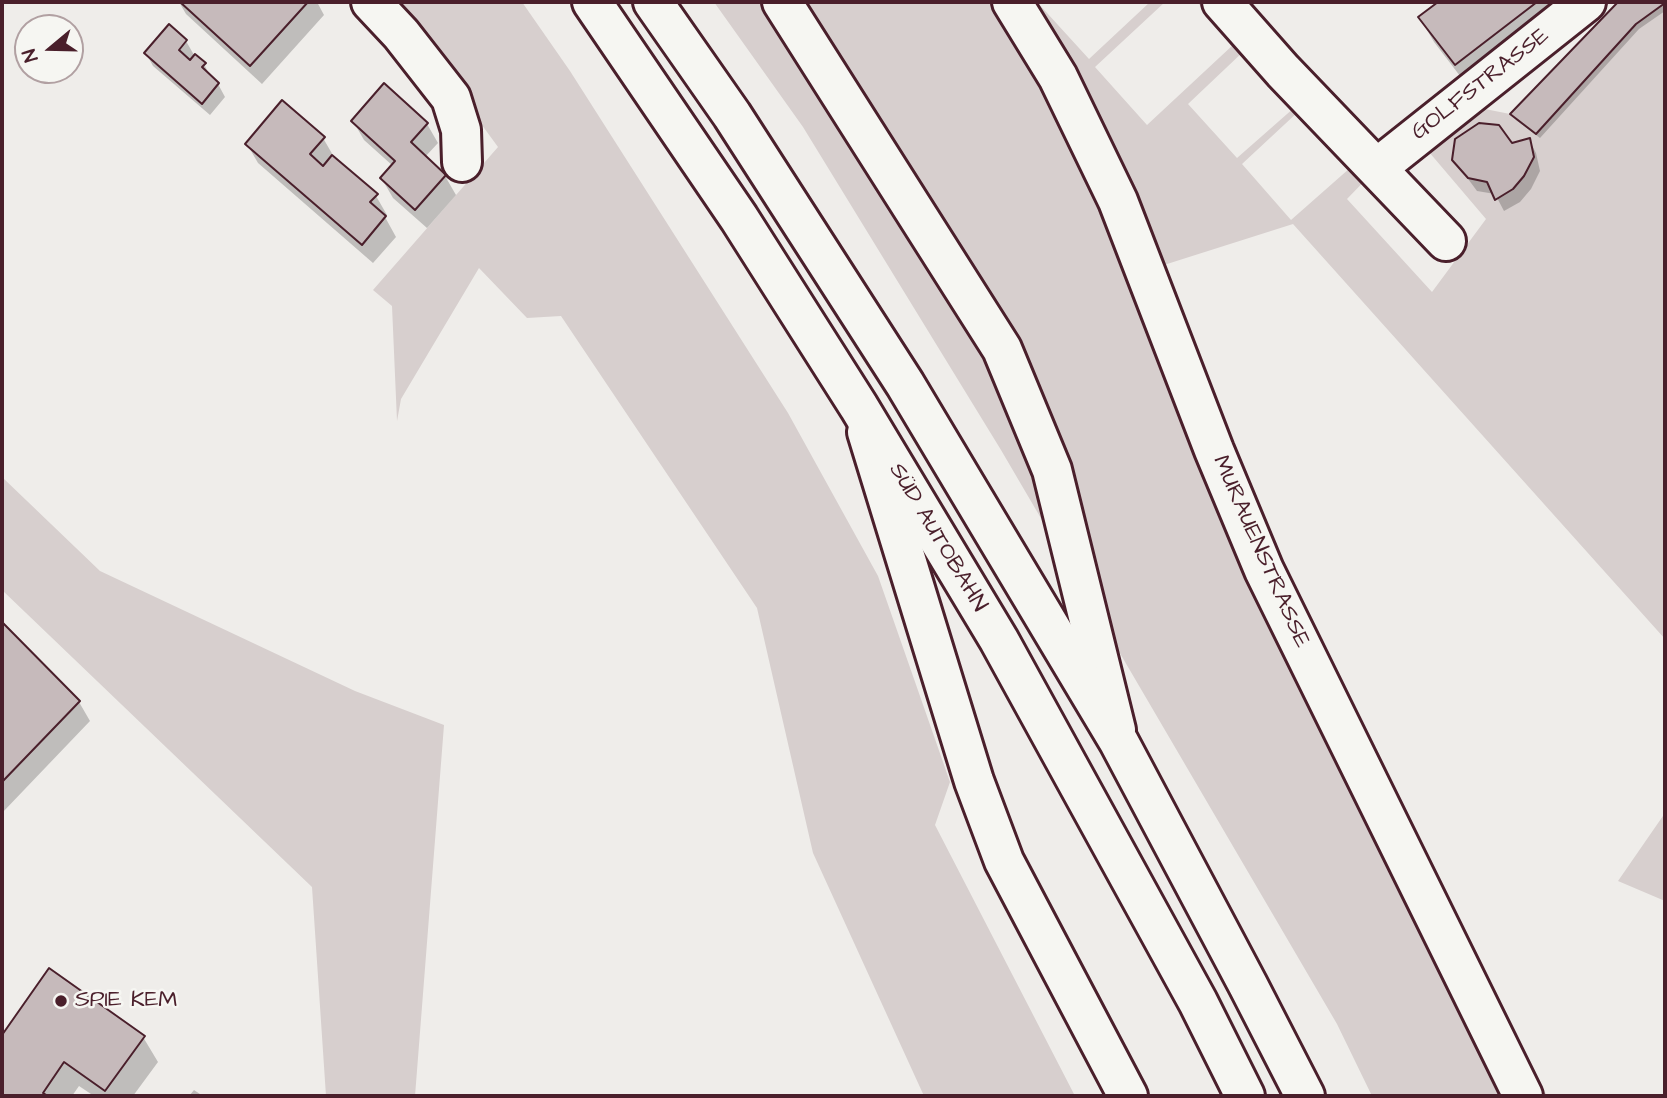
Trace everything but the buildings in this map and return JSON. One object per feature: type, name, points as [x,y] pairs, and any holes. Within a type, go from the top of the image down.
[{"type":"main road","points":[[370,2],[401,34],[451,98],[461,130],[462,162]]},
{"type":"main road","name":"SÜD AUTOBAHN","points":[[592,2],[739,218],[859,407],[999,640],[1198,1002],[1245,1096]]},
{"type":"main road","points":[[653,2],[732,115],[905,384],[1119,743],[1305,1096]]},
{"type":"main road","points":[[782,2],[1002,349],[1052,470],[1119,743]]},
{"type":"main road","name":"MURAUENSTRASSE","points":[[1012,2],[1058,77],[1118,201],[1214,450],[1264,570],[1523,1096]]},
{"type":"main road","points":[[1222,2],[1283,71],[1446,241]]},
{"type":"main road","name":"GOLFSTRASSE","points":[[1377,168],[1586,2]]},
{"type":"main road","points":[[859,407],[974,781],[1004,861],[1128,1096]]},
{"type":"shaded area","points":[[392,2],[522,2],[570,71],[788,413],[878,576],[950,782],[935,825],[1075,1096],[924,1096],[813,853],[757,608],[561,316],[527,318],[479,268],[401,399],[397,421],[392,306],[373,290],[498,147]]},
{"type":"shaded area","points":[[714,2],[1037,2],[1089,59],[1150,2],[1165,2],[1095,67],[1147,125],[1234,44],[1197,2],[1222,2],[1377,168],[1347,199],[1432,292],[1486,219],[1429,152],[1480,108],[1510,114],[1618,2],[1665,2],[1665,639],[1293,224],[1145,271],[1272,550],[1547,1096],[1372,1096],[1337,1024],[1001,450],[803,127]],"holes":[[[1245,50],[1295,107],[1237,158],[1188,104]],[[1299,111],[1350,168],[1291,220],[1242,164]]]},
{"type":"shaded area","points":[[2,477],[100,571],[355,691],[444,725],[415,1096],[326,1096],[312,887],[2,590]]},
{"type":"shaded area","points":[[1665,813],[1665,901],[1618,881]]},
{"type":"place","name":"SPIE KEM","points":[[61,1001]]}]
